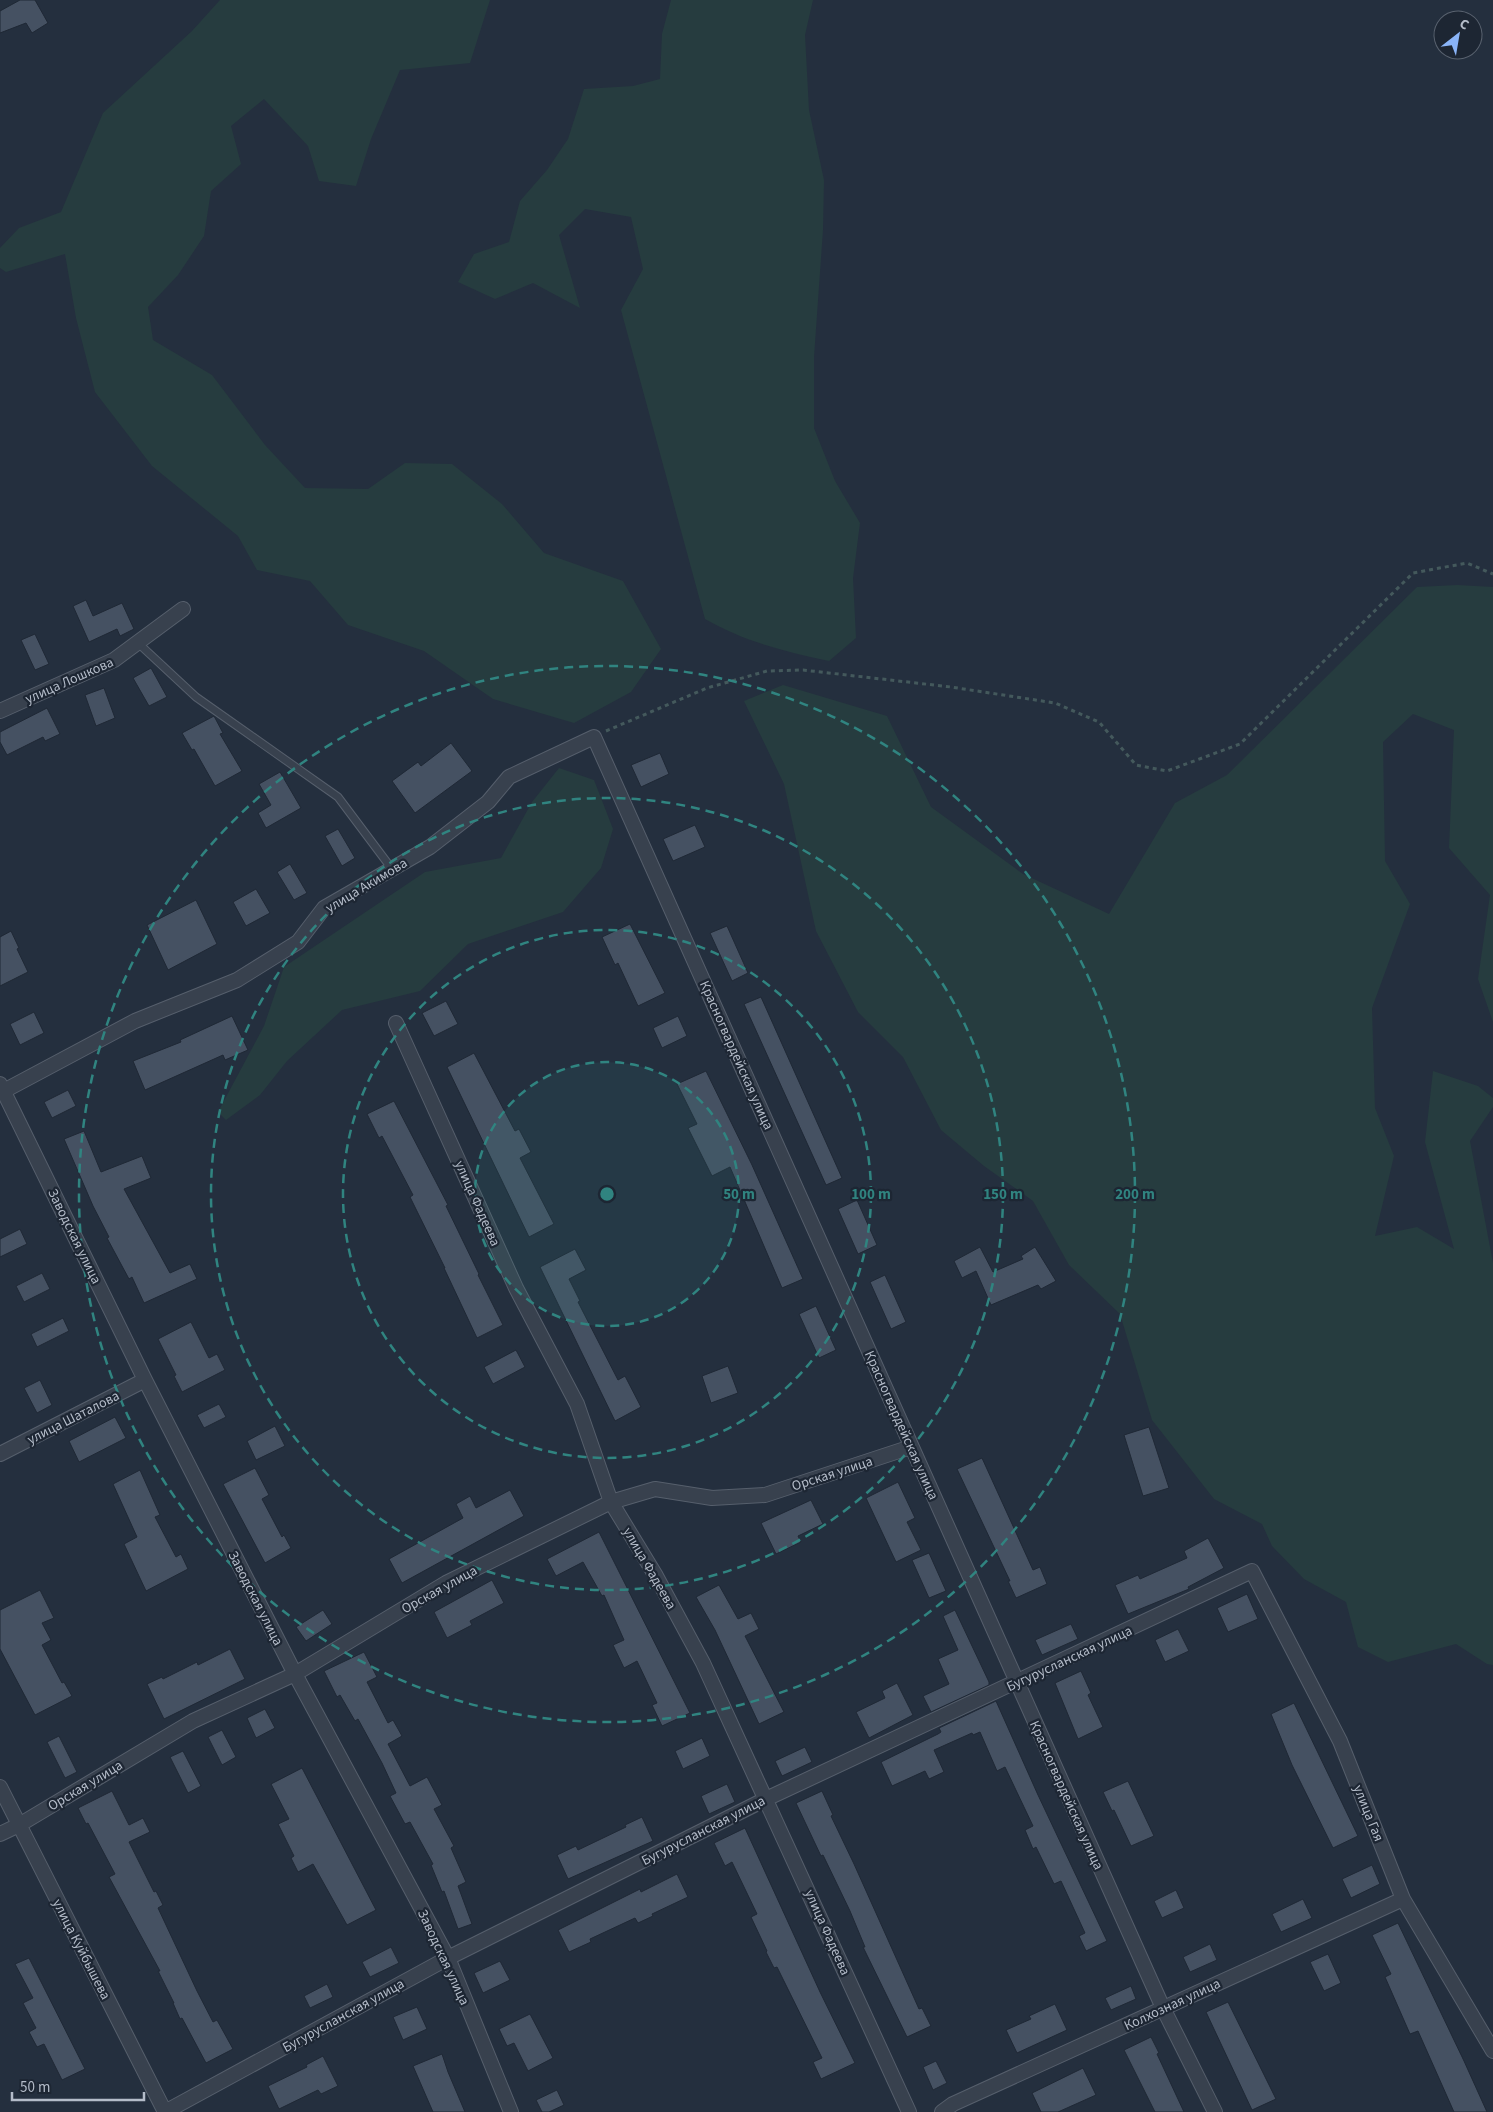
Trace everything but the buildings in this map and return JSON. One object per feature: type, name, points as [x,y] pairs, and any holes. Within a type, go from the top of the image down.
[{"type":"street","name":"улица Лошкова","points":[[0,711],[114,660],[184,609]]},
{"type":"street","name":"улица Акимова","points":[[1,1090],[135,1021],[237,980],[298,942],[324,908],[430,847],[488,802],[509,777],[594,736]]},
{"type":"street","name":"Красногвардейская улица","points":[[594,736],[1163,2008],[1215,2112]]},
{"type":"street","name":"улица Фадеева","points":[[396,1023],[516,1288],[577,1404],[611,1502],[656,1576],[703,1663],[909,2112]]},
{"type":"street","name":"Заводская улица","points":[[1,1090],[145,1380],[295,1674],[448,1958],[511,2112]]},
{"type":"street","name":"улица Шаталова","points":[[0,1454],[145,1380]]},
{"type":"street","name":"Орская улица","points":[[0,1834],[19,1825],[193,1721],[295,1674],[446,1583],[611,1502],[655,1489],[712,1498],[765,1495],[911,1447]]},
{"type":"street","name":"Бугурусланская улица","points":[[165,2112],[448,1958],[766,1799],[1252,1571]]},
{"type":"street","name":"улица Гая","points":[[1252,1571],[1340,1741],[1403,1899],[1493,2051]]},
{"type":"street","name":"улица Куйбышева","points":[[0,1787],[165,2112]]},
{"type":"street","name":"Колхозная улица","points":[[942,2112],[953,2104],[1403,1899]]},
{"type":"lane","points":[[138,643],[196,697],[338,797],[392,869]]},
{"type":"path","points":[[594,736],[707,688],[767,670],[803,670],[951,687],[1056,703],[1099,722],[1136,765],[1167,771],[1240,744],[1413,573],[1467,564],[1493,574]]},
{"type":"green space","points":[[220,0],[490,0],[470,63],[400,70],[371,139],[356,186],[319,181],[308,146],[264,99],[231,126],[241,164],[211,191],[204,236],[178,275],[148,307],[153,340],[212,375],[265,445],[305,488],[368,489],[405,463],[452,464],[502,504],[544,553],[623,581],[661,649],[631,692],[574,723],[493,699],[424,651],[348,625],[310,581],[257,570],[238,536],[152,466],[95,392],[76,318],[65,254],[6,272],[0,268],[0,248],[19,228],[61,212],[103,113],[192,31]]},
{"type":"green space","points":[[671,0],[813,0],[805,35],[809,110],[824,180],[823,230],[814,357],[814,428],[835,481],[860,523],[853,578],[856,638],[829,661],[750,640],[705,619],[621,310],[643,269],[631,217],[585,209],[559,235],[580,308],[533,283],[495,299],[458,282],[474,254],[509,242],[520,201],[547,170],[568,139],[584,89],[633,86],[660,79],[662,34]]},
{"type":"green space","points":[[1457,585],[1493,587],[1493,1022],[1478,979],[1490,895],[1449,848],[1454,730],[1413,714],[1383,742],[1385,861],[1410,904],[1372,1008],[1375,1108],[1394,1156],[1375,1236],[1417,1227],[1454,1249],[1425,1142],[1433,1071],[1478,1086],[1493,1098],[1493,1107],[1470,1141],[1493,1263],[1493,1665],[1487,1664],[1456,1644],[1388,1662],[1358,1647],[1346,1602],[1304,1579],[1272,1546],[1262,1524],[1214,1499],[1152,1420],[1120,1314],[1069,1265],[1033,1201],[984,1166],[941,1130],[903,1057],[858,1012],[816,931],[784,784],[744,701],[783,685],[887,716],[931,807],[1023,874],[1109,914],[1175,803],[1227,775],[1417,587]]},
{"type":"green space","points":[[559,768],[594,780],[613,829],[601,868],[563,912],[468,944],[420,991],[342,1010],[287,1061],[260,1095],[226,1120],[218,1112],[264,1026],[284,967],[425,872],[501,858],[532,802]]}]
